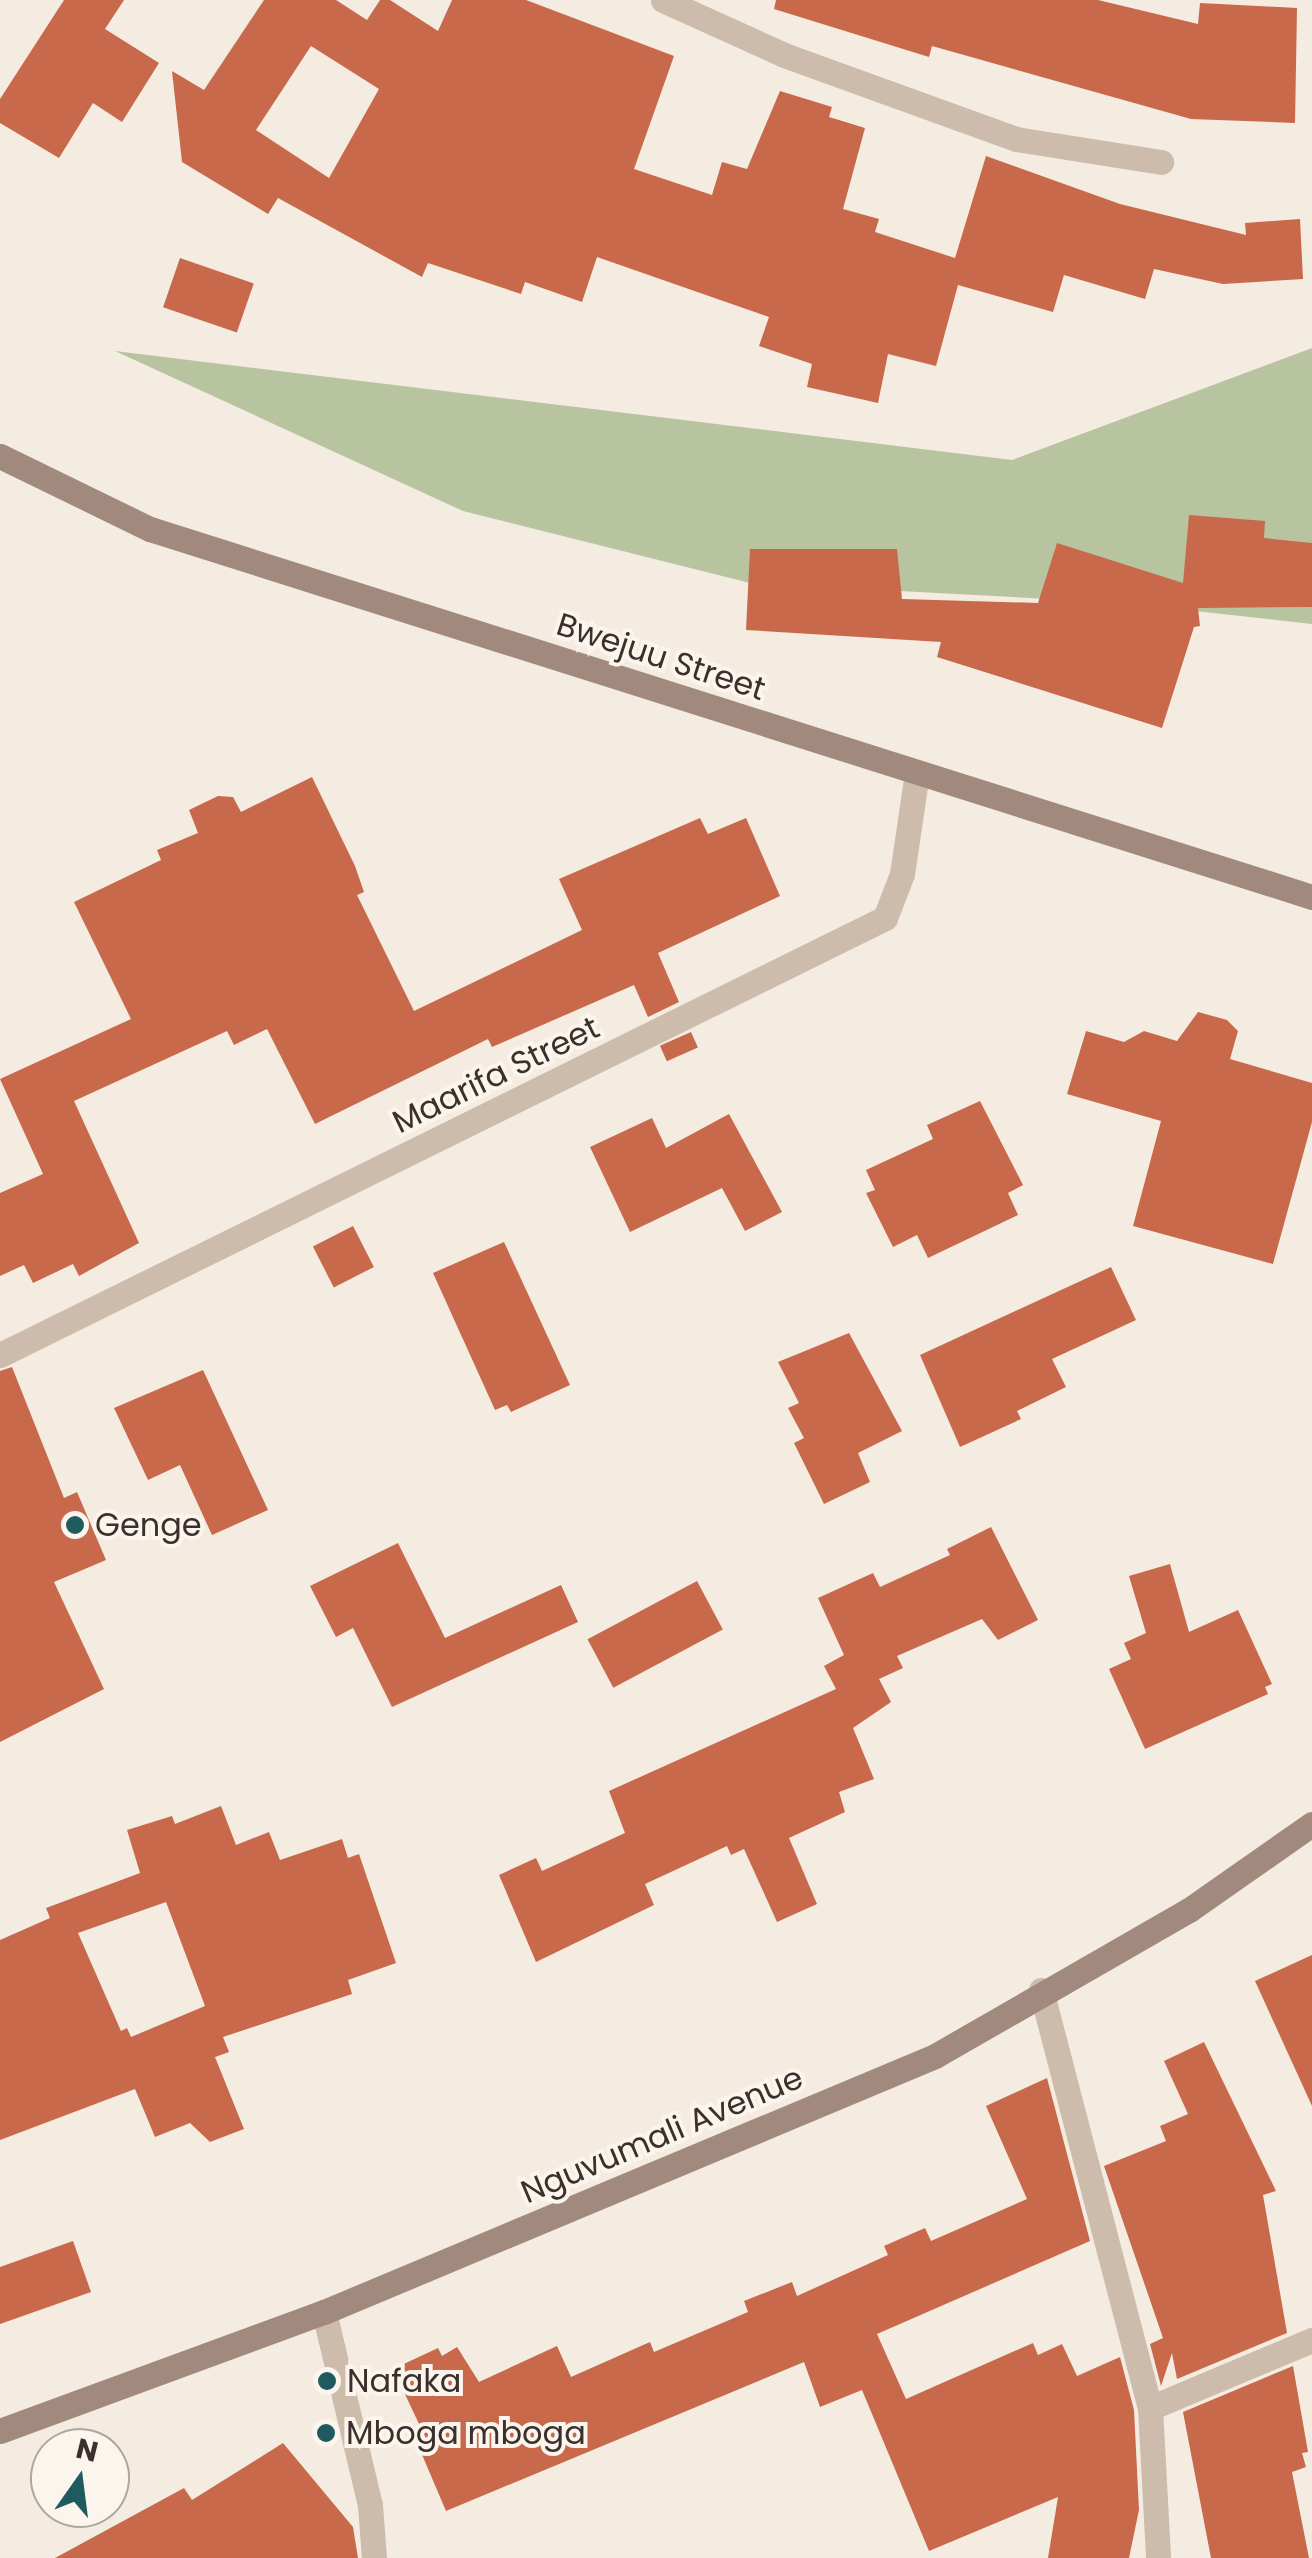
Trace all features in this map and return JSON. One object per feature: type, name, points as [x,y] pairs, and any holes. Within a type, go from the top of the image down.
[{"type":"street","points":[[663,0],[784,55],[1016,139],[1161,162]]},
{"type":"street","name":"Bwejuu Street","points":[[0,456],[150,529],[1312,897]]},
{"type":"street","name":"Maarifa Street","points":[[0,1355],[885,918],[902,874],[917,772]]},
{"type":"street","name":"Nguvumali Avenue","points":[[0,2431],[324,2312],[934,2056],[1041,1990],[1189,1910],[1312,1824]]},
{"type":"street","points":[[1041,1990],[1150,2408],[1158,2558]]},
{"type":"street","points":[[324,2312],[370,2504],[374,2558]]},
{"type":"street","points":[[1150,2408],[1312,2340]]},
{"type":"green space","points":[[1312,348],[1312,624],[1124,603],[750,583],[463,511],[115,351],[1012,460]]},
{"type":"building","points":[[64,0],[124,0],[105,29],[159,63],[122,122],[93,103],[59,158],[0,123],[0,99]]},
{"type":"building","points":[[264,0],[336,0],[367,20],[380,0],[390,0],[438,31],[452,0],[526,0],[674,56],[634,169],[712,195],[722,162],[747,169],[780,91],[832,107],[829,117],[865,128],[843,209],[879,219],[875,232],[955,258],[986,156],[1120,204],[1246,235],[1245,223],[1300,219],[1303,279],[1223,284],[1154,269],[1145,299],[1064,275],[1053,312],[958,285],[936,366],[888,354],[878,403],[807,387],[812,364],[759,346],[769,317],[597,257],[582,302],[525,282],[521,294],[428,263],[422,277],[278,198],[268,214],[182,162],[172,71],[204,90]],"holes":[[[311,46],[379,89],[329,178],[256,130]]]},
{"type":"building","points":[[776,0],[1098,0],[1198,24],[1200,3],[1297,8],[1295,123],[1191,119],[932,46],[929,57],[774,9]]},
{"type":"building","points":[[180,258],[254,283],[237,333],[163,307]]},
{"type":"building","points":[[1189,515],[1265,521],[1264,538],[1312,543],[1312,607],[1198,608],[1200,626],[1194,627],[1162,728],[937,657],[941,642],[746,630],[750,549],[897,549],[902,599],[1038,603],[1057,543],[1183,583]]},
{"type":"building","points":[[312,777],[355,866],[364,892],[357,895],[414,1011],[582,930],[559,879],[700,818],[708,834],[746,818],[780,896],[658,953],[679,1002],[648,1017],[634,985],[492,1047],[488,1039],[315,1124],[267,1029],[234,1045],[227,1031],[74,1101],[139,1243],[79,1276],[73,1264],[33,1283],[24,1265],[0,1276],[0,1193],[43,1174],[0,1079],[131,1019],[74,902],[161,860],[157,850],[198,833],[189,810],[218,796],[233,797],[241,812]]},
{"type":"building","points":[[1198,1012],[1227,1020],[1238,1031],[1230,1059],[1312,1083],[1312,1122],[1273,1264],[1133,1226],[1161,1121],[1067,1094],[1086,1031],[1124,1042],[1144,1031],[1177,1041]]},
{"type":"building","points":[[691,1032],[698,1048],[667,1061],[660,1046]]},
{"type":"building","points":[[980,1101],[1023,1185],[1008,1193],[1018,1215],[928,1258],[917,1235],[893,1247],[866,1193],[875,1190],[866,1170],[933,1139],[927,1125]]},
{"type":"building","points":[[729,1114],[782,1212],[745,1231],[722,1188],[630,1232],[590,1147],[652,1118],[666,1148]]},
{"type":"building","points":[[353,1226],[374,1267],[334,1287],[313,1246]]},
{"type":"building","points":[[504,1242],[570,1385],[511,1412],[507,1405],[495,1410],[433,1273]]},
{"type":"building","points":[[1111,1267],[1136,1320],[1052,1359],[1066,1387],[1017,1411],[1021,1419],[960,1447],[920,1355]]},
{"type":"building","points":[[849,1333],[902,1431],[858,1453],[870,1482],[824,1504],[794,1443],[804,1438],[788,1408],[799,1403],[778,1362]]},
{"type":"building","points":[[12,1367],[64,1498],[77,1492],[106,1560],[54,1582],[104,1689],[0,1742],[0,1371]]},
{"type":"building","points":[[203,1370],[268,1510],[212,1535],[180,1465],[148,1480],[114,1408]]},
{"type":"building","points":[[991,1527],[1038,1620],[998,1640],[982,1619],[897,1656],[903,1668],[879,1679],[891,1702],[853,1728],[874,1779],[839,1792],[845,1812],[789,1838],[817,1904],[777,1922],[744,1849],[731,1855],[727,1846],[645,1884],[654,1905],[536,1962],[499,1875],[536,1858],[542,1871],[625,1833],[609,1791],[836,1689],[824,1666],[844,1655],[818,1598],[873,1573],[880,1587],[950,1555],[947,1549]]},
{"type":"building","points":[[398,1543],[445,1638],[561,1585],[578,1622],[392,1707],[353,1628],[336,1637],[310,1586]]},
{"type":"building","points":[[1170,1564],[1189,1632],[1238,1610],[1272,1684],[1265,1687],[1268,1694],[1145,1749],[1109,1669],[1131,1659],[1124,1643],[1146,1633],[1129,1576]]},
{"type":"building","points":[[697,1581],[723,1630],[613,1688],[588,1639]]},
{"type":"building","points":[[221,1806],[236,1845],[269,1832],[280,1860],[342,1839],[348,1858],[359,1854],[396,1963],[348,1980],[352,1994],[223,2037],[229,2052],[215,2057],[244,2129],[210,2142],[190,2123],[155,2137],[135,2089],[0,2140],[0,1940],[50,1918],[46,1908],[140,1873],[127,1830],[172,1816],[175,1824]],"holes":[[[166,1902],[205,2006],[131,2037],[127,2028],[121,2031],[78,1933]]]},
{"type":"building","points":[[1312,1955],[1312,2106],[1255,1981]]},
{"type":"building","points":[[1204,2042],[1276,2191],[1263,2195],[1287,2333],[1177,2379],[1172,2353],[1161,2386],[1150,2344],[1163,2338],[1104,2166],[1166,2141],[1160,2126],[1188,2114],[1164,2061]]},
{"type":"building","points":[[1047,2078],[1090,2241],[877,2334],[906,2399],[1033,2343],[1038,2355],[1062,2344],[1077,2376],[1120,2357],[1134,2410],[1139,2510],[1129,2558],[1048,2558],[1058,2497],[929,2551],[862,2390],[820,2407],[804,2362],[446,2511],[420,2450],[430,2447],[393,2369],[438,2348],[442,2356],[457,2347],[479,2382],[557,2346],[571,2377],[650,2342],[654,2352],[748,2312],[744,2301],[792,2282],[797,2296],[888,2255],[884,2246],[925,2228],[931,2241],[1027,2199],[986,2106]]},
{"type":"building","points":[[73,2241],[91,2292],[0,2324],[0,2267]]},
{"type":"building","points":[[1293,2366],[1308,2452],[1302,2453],[1306,2467],[1292,2472],[1309,2558],[1211,2558],[1183,2412]]},
{"type":"building","points":[[283,2443],[353,2527],[358,2558],[55,2558],[110,2528],[130,2528],[130,2517],[184,2488],[192,2500]]},
{"type":"place","name":"Genge","points":[[75,1525]]},
{"type":"place","name":"Nafaka","points":[[327,2381]]},
{"type":"place","name":"Mboga mboga","points":[[326,2433]]}]
